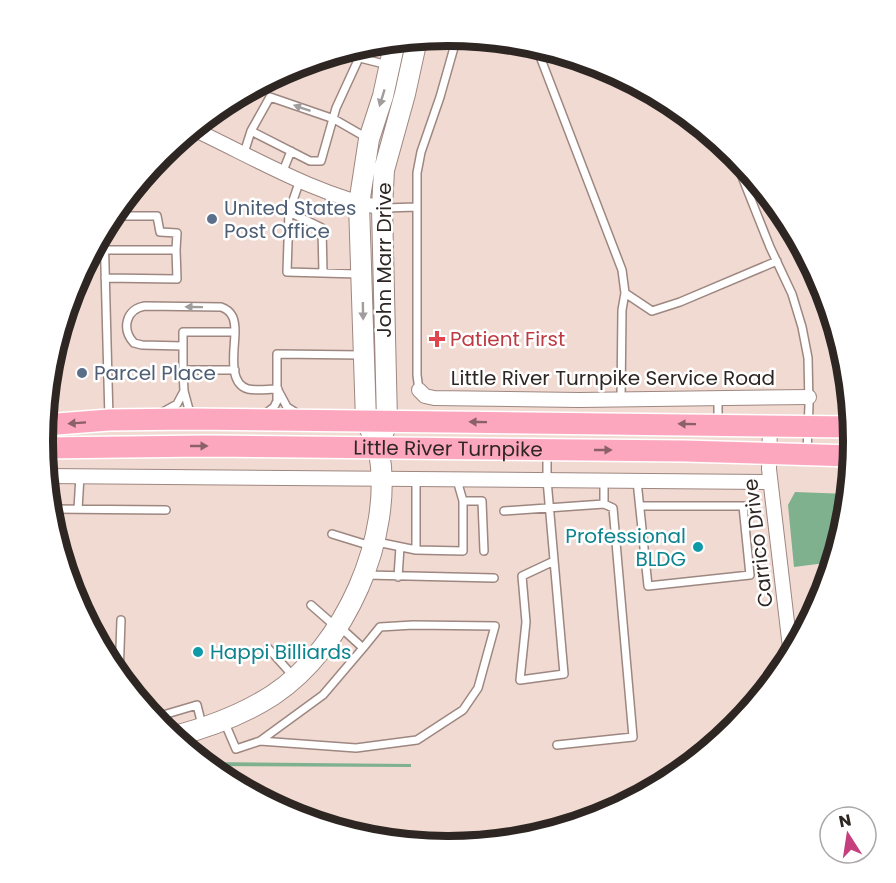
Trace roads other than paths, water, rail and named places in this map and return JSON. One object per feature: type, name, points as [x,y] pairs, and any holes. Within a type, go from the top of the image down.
[{"type":"main road","name":"Little River Turnpike","points":[[54,424],[109,420],[191,419],[842,427]]},
{"type":"main road","points":[[99,446],[174,433],[185,429],[191,419]]},
{"type":"main road","name":"Little River Turnpike","points":[[53,448],[379,448],[768,452],[842,456]]},
{"type":"street","name":"John Marr Drive","points":[[183,733],[223,721],[273,695],[309,665],[337,626],[364,575],[380,515],[382,478],[377,421],[384,170],[415,48]]},
{"type":"street","name":"John Marr Drive","points":[[377,421],[363,355],[359,204],[369,139],[383,96],[393,50]]},
{"type":"street","points":[[202,133],[331,194],[359,204],[382,208]]},
{"type":"street","name":"Little River Turnpike Service Road","points":[[419,390],[425,396],[434,398],[579,400],[809,397]]},
{"type":"street","name":"Carrico Drive","points":[[770,424],[768,452],[770,482],[789,640]]},
{"type":"street","points":[[55,476],[770,482]]},
{"type":"lane","points":[[419,390],[417,375],[417,173],[421,152],[441,97],[455,46]]},
{"type":"lane","points":[[251,131],[310,161],[321,162],[336,108],[359,58],[391,65]]},
{"type":"lane","points":[[540,58],[622,270],[625,293],[622,310],[621,399]]},
{"type":"lane","points":[[244,153],[251,131],[270,97],[334,119],[369,139]]},
{"type":"lane","points":[[283,171],[291,152]]},
{"type":"lane","points":[[300,180],[289,212],[287,272],[361,274]]},
{"type":"lane","points":[[745,181],[792,294],[802,327],[807,358],[809,397],[807,454]]},
{"type":"lane","points":[[382,208],[417,207]]},
{"type":"lane","points":[[289,212],[322,228],[323,273]]},
{"type":"lane","points":[[105,278],[177,279],[177,233],[160,232],[157,216],[124,216]]},
{"type":"lane","points":[[109,420],[104,250],[176,250]]},
{"type":"lane","points":[[625,293],[652,311],[680,302],[777,261]]},
{"type":"lane","points":[[183,346],[134,343],[127,333],[129,315],[134,310],[145,306],[220,307],[227,310],[233,316],[235,370],[238,381],[247,388],[278,389]]},
{"type":"lane","points":[[191,419],[184,391],[183,332],[235,332]]},
{"type":"lane","points":[[251,420],[274,407],[277,401],[277,354],[363,355]]},
{"type":"lane","points":[[183,370],[235,370]]},
{"type":"lane","points":[[278,389],[290,410],[320,421]]},
{"type":"lane","points":[[145,419],[175,406],[184,391]]},
{"type":"lane","points":[[718,397],[718,424]]},
{"type":"lane","points":[[578,423],[579,400]]},
{"type":"lane","points":[[547,450],[549,507],[554,561],[564,674],[520,680],[526,622],[522,576],[554,561]]},
{"type":"lane","points":[[78,509],[80,476]]},
{"type":"lane","points":[[416,479],[416,550]]},
{"type":"lane","points":[[332,534],[399,548],[464,551],[463,501],[457,480]]},
{"type":"lane","points":[[604,481],[604,504]]},
{"type":"lane","points":[[637,481],[648,586],[750,575],[742,506],[640,506]]},
{"type":"lane","points":[[463,501],[482,501],[484,551]]},
{"type":"lane","points":[[504,511],[604,504],[613,508],[633,737],[557,745]]},
{"type":"lane","points":[[59,509],[166,510]]},
{"type":"lane","points":[[398,577],[399,548]]},
{"type":"lane","points":[[364,575],[494,578]]},
{"type":"lane","points":[[311,605],[363,648]]},
{"type":"lane","points":[[120,660],[121,620]]},
{"type":"lane","points":[[223,721],[236,749],[260,741],[323,695],[380,627],[495,626],[478,688],[463,710],[417,740],[356,748],[260,741]]},
{"type":"lane","points":[[268,648],[294,677]]},
{"type":"lane","points":[[163,715],[197,705],[203,728]]},
{"type":"place","name":"United States Post Office","points":[[212,219]]},
{"type":"place","name":"Patient First","points":[[437,339]]},
{"type":"place","name":"Parcel Place","points":[[82,373]]},
{"type":"place","name":"Professional BLDG","points":[[698,547]]},
{"type":"place","name":"Happi Billiards","points":[[198,652]]}]
